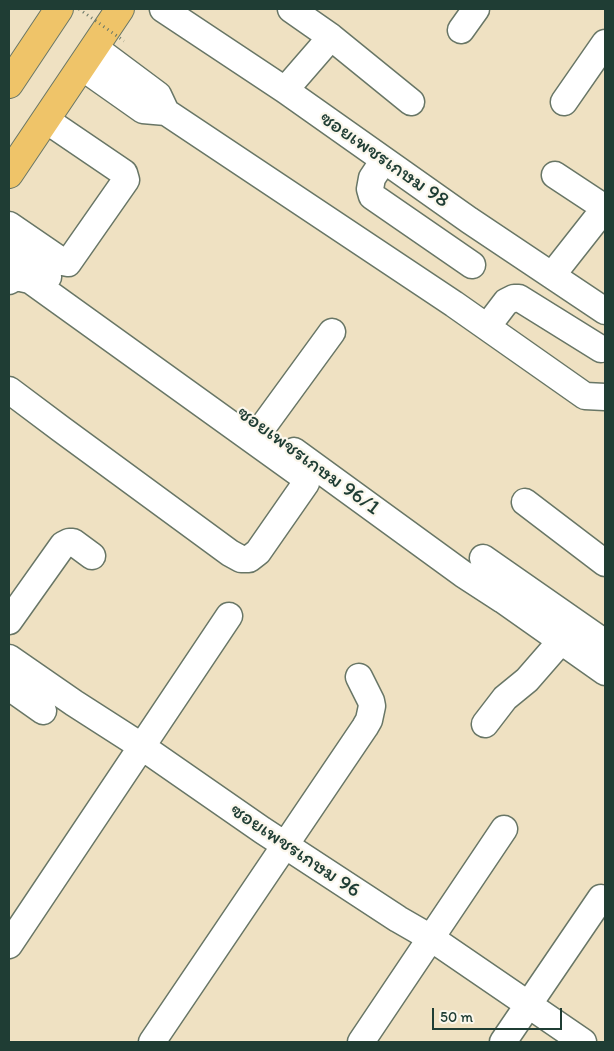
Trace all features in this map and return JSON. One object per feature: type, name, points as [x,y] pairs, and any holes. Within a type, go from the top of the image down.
[{"type":"main road","points":[[9,84],[16,58],[65,10]]},
{"type":"main road","points":[[9,174],[114,21]]},
{"type":"street","name":"ซอยเพชรเกษม 98","points":[[163,9],[285,90],[605,311]]},
{"type":"street","points":[[291,9],[331,37],[411,102]]},
{"type":"street","points":[[461,30],[476,9]]},
{"type":"street","points":[[285,90],[331,37]]},
{"type":"street","points":[[564,102],[605,43]]},
{"type":"street","points":[[88,57],[158,95],[166,112],[487,327],[585,396],[605,397]]},
{"type":"street","points":[[9,225],[66,263],[70,261],[126,180],[126,175],[46,120]]},
{"type":"street","points":[[384,160],[372,178],[370,188],[372,196],[472,265]]},
{"type":"street","points":[[553,274],[605,208],[555,175]]},
{"type":"street","name":"ซอยเพชรเกษม 96/1","points":[[9,252],[113,321],[463,574],[605,672]]},
{"type":"street","points":[[9,281],[16,277],[30,280],[304,477],[306,483],[258,552],[249,559],[241,559],[99,458],[9,390]]},
{"type":"street","points":[[487,327],[506,302],[519,298],[601,349]]},
{"type":"street","points":[[262,428],[332,332]]},
{"type":"street","points":[[525,502],[605,563]]},
{"type":"street","points":[[9,621],[63,545],[73,542],[92,556]]},
{"type":"street","points":[[483,558],[605,643]]},
{"type":"street","points":[[9,945],[229,616]]},
{"type":"street","points":[[485,724],[505,698],[533,674],[561,641]]},
{"type":"street","points":[[12,673],[43,711]]},
{"type":"street","name":"ซอยเพชรเกษม 96","points":[[12,673],[74,703],[141,746],[262,830],[398,919],[431,938],[583,1042]]},
{"type":"street","points":[[152,1042],[369,720],[372,706],[371,701],[359,677]]},
{"type":"street","points":[[361,1042],[504,829]]},
{"type":"street","points":[[503,1042],[601,898]]},
{"type":"path","points":[[65,10],[114,21]]}]
